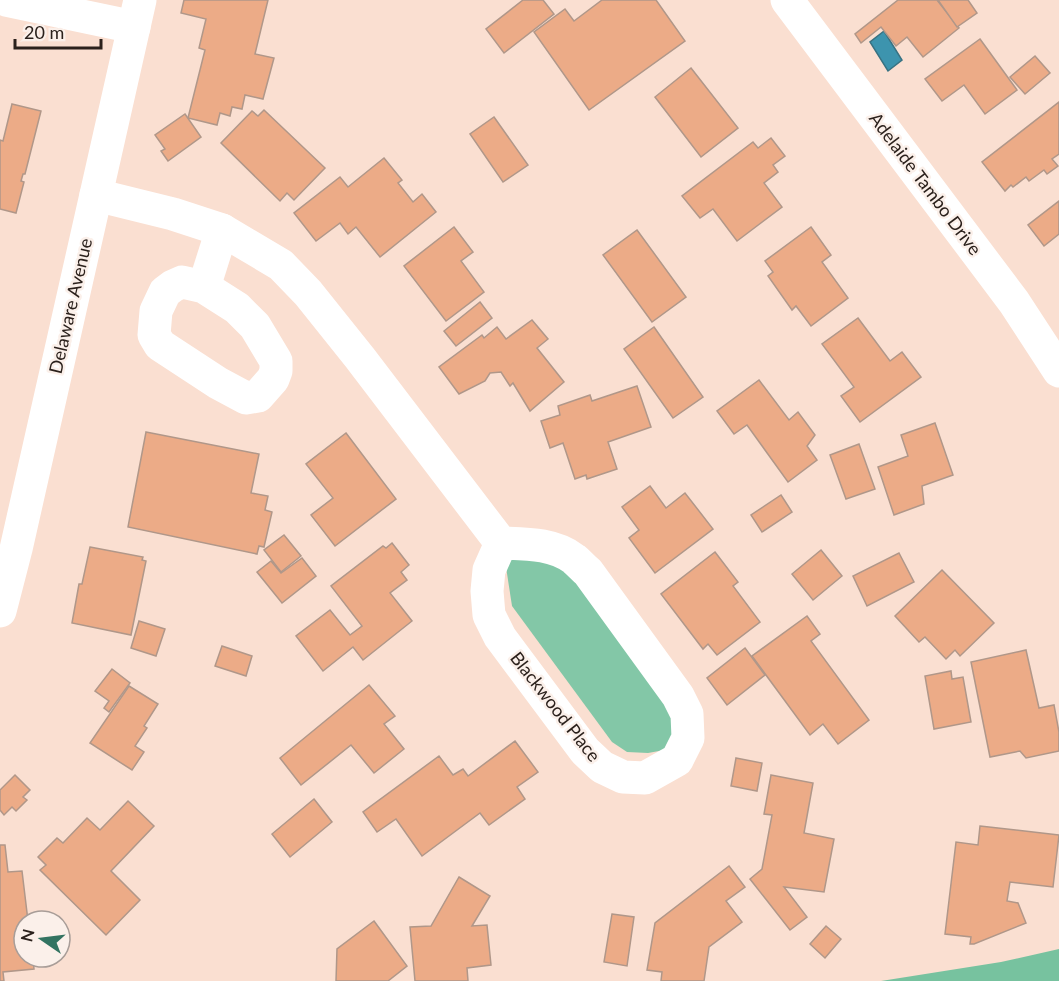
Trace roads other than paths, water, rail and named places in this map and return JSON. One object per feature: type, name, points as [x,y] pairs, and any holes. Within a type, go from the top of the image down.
[{"type":"street","points":[[6,0],[137,14]]},
{"type":"street","name":"Adelaide Tambo Drive","points":[[787,0],[1014,302],[1059,371]]},
{"type":"street","name":"Delaware Avenue","points":[[0,611],[137,14]]},
{"type":"street","points":[[96,195],[173,214],[222,230],[280,265],[308,293],[360,358],[501,543]]},
{"type":"street","points":[[204,287],[222,230]]},
{"type":"street","name":"Blackwood Place","points":[[501,543],[533,544],[552,549],[572,558],[588,573],[678,696],[687,714],[688,738],[677,760],[645,778],[623,777],[602,767],[585,751],[500,637],[489,615],[489,570],[501,543]]},
{"type":"water","points":[[884,31],[902,60],[888,71],[870,42]]}]
